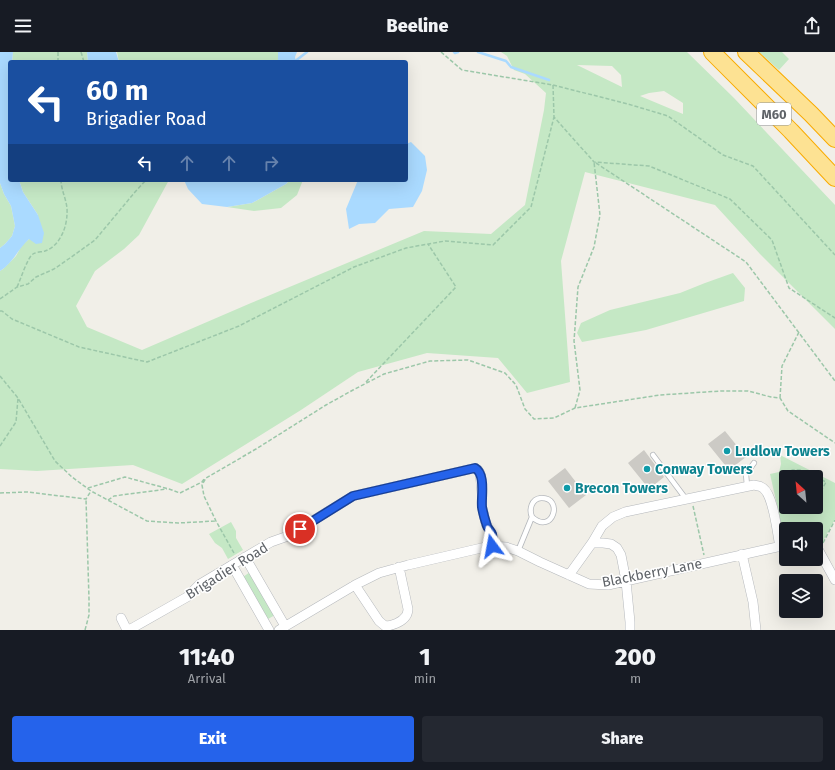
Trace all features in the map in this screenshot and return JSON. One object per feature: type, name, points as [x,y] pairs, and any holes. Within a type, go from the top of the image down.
[{"type":"highway","name":"M60","points":[[712,52],[792,131],[835,178]]},
{"type":"highway","name":"M60","points":[[746,52],[835,139]]},
{"type":"street","name":"Brigadier Road","points":[[128,630],[187,597],[200,584],[271,542],[288,536],[353,496],[475,468],[480,473],[482,506],[486,524],[491,533],[492,546]]},
{"type":"street","points":[[569,575],[592,543],[602,526],[613,517],[625,512],[754,485],[763,487],[768,493],[772,501],[779,530]]},
{"type":"street","points":[[592,543],[611,544],[617,548],[621,555],[626,581],[630,630]]},
{"type":"street","name":"Blackberry Lane","points":[[282,628],[355,585],[379,573],[470,550],[492,546],[506,546],[589,584],[608,585],[779,547]]},
{"type":"street","points":[[742,554],[753,602],[756,630]]},
{"type":"street","points":[[823,558],[835,580]]},
{"type":"street","points":[[239,561],[282,628]]},
{"type":"street","points":[[239,561],[269,630]]},
{"type":"street","points":[[355,585],[379,621],[385,626],[391,626],[401,621],[406,616],[408,609],[399,567]]},
{"type":"street","points":[[120,618],[128,630]]},
{"type":"lane","points":[[653,454],[688,499]]},
{"type":"lane","points":[[747,486],[746,474],[754,463]]},
{"type":"lane","points":[[518,551],[532,517],[530,514],[530,509],[532,503],[535,500],[542,498],[552,503],[554,512],[550,520],[546,522],[536,521],[532,517]]},
{"type":"path","points":[[441,52],[462,70],[553,85],[668,116],[724,155],[753,166],[835,254]]},
{"type":"path","points":[[0,311],[12,319],[79,347],[147,362],[239,326],[354,267],[406,248],[445,241],[493,245],[531,207],[554,117],[553,85]]},
{"type":"path","points":[[554,117],[594,162],[746,262],[835,381]]},
{"type":"path","points":[[594,162],[649,166],[730,199],[772,240],[789,288],[835,318]]},
{"type":"path","points":[[575,408],[580,390],[574,341],[578,287],[594,247],[600,215],[594,162]]},
{"type":"path","points":[[17,287],[29,259],[34,254],[47,251],[56,243],[64,230],[68,212],[61,182]]},
{"type":"path","points":[[0,299],[17,287],[28,284],[36,277],[54,268],[95,240],[144,182]]},
{"type":"path","points":[[365,384],[456,287],[428,244]]},
{"type":"path","points":[[798,332],[782,366],[780,398],[788,411],[835,443]]},
{"type":"path","points":[[239,561],[216,521],[204,496],[202,485],[206,478],[256,449],[326,405],[365,384],[384,374],[430,360],[468,360],[505,373],[516,385],[525,409],[534,419],[554,418],[575,408],[660,395],[748,391],[780,398]]},
{"type":"path","points":[[0,376],[18,398],[55,461],[72,477],[91,491],[147,521],[178,523],[216,521]]},
{"type":"path","points":[[0,446],[16,422],[18,398]]},
{"type":"path","points":[[88,488],[125,477],[180,493],[205,479]]},
{"type":"path","points":[[108,500],[114,496],[169,489]]},
{"type":"path","points":[[84,630],[89,615],[86,499],[91,491]]},
{"type":"path","points":[[0,493],[27,492],[86,499]]},
{"type":"path","points":[[688,499],[706,562]]},
{"type":"path","points":[[823,540],[835,520]]},
{"type":"green space","points":[[13,52],[87,52],[88,60],[12,60]]},
{"type":"green space","points":[[117,52],[278,52],[278,60],[119,60]]},
{"type":"green space","points":[[501,52],[687,52],[734,98],[835,205],[835,329],[760,254],[715,205],[585,172],[561,261],[570,382],[527,393],[498,358],[427,353],[358,372],[301,410],[182,484],[133,465],[37,471],[0,469],[0,271],[16,256],[22,245],[29,239],[38,215],[23,192],[20,182],[168,182],[139,235],[124,249],[95,271],[76,306],[87,327],[142,350],[424,231],[491,234],[525,205],[544,110],[546,93],[525,74],[514,70],[507,56]],"holes":[[[577,65],[612,66],[621,75],[622,87]],[[664,91],[683,103],[683,114],[640,96]]]},
{"type":"green space","points":[[759,52],[782,52],[789,59],[779,70]]},
{"type":"green space","points":[[288,182],[302,182],[297,195],[281,208],[254,211],[227,207],[252,203]]},
{"type":"green space","points":[[0,183],[11,206],[15,226],[12,236],[0,248]]},
{"type":"green space","points":[[733,273],[745,288],[744,301],[646,330],[582,342],[577,333],[581,323],[610,310],[680,293]]},
{"type":"green space","points":[[780,455],[809,470],[780,470],[781,464]]},
{"type":"green space","points":[[779,472],[779,514],[770,474]]},
{"type":"green space","points":[[823,477],[835,483],[835,519],[823,541],[823,522],[781,522],[779,514],[823,514]]},
{"type":"green space","points":[[231,522],[236,531],[236,538],[243,550],[228,559],[222,548],[215,543],[209,534]]},
{"type":"green space","points":[[250,572],[275,615],[268,619],[243,577]]},
{"type":"water","points":[[0,52],[13,52],[12,60],[8,60],[8,182],[20,182],[23,192],[38,215],[44,233],[42,243],[36,244],[29,239],[5,268],[0,271],[0,248],[12,236],[15,226],[11,206],[0,183]]},
{"type":"water","points":[[87,52],[116,52],[118,60],[88,60]]},
{"type":"water","points":[[278,52],[297,52],[296,60],[278,60]]},
{"type":"water","points":[[411,142],[425,156],[427,170],[422,191],[413,207],[389,209],[375,223],[359,224],[349,229],[346,209],[357,182],[408,182],[408,143]]},
{"type":"water","points":[[185,182],[288,182],[252,203],[227,207],[202,204],[188,189]]},
{"type":"building","name":"Ludlow Towers","points":[[725,431],[746,457],[729,470],[708,444]]},
{"type":"building","name":"Conway Towers","points":[[644,450],[664,477],[649,489],[628,463]]},
{"type":"building","name":"Brecon Towers","points":[[565,468],[586,495],[569,508],[548,481]]},
{"type":"waterway","points":[[297,60],[307,52]]},
{"type":"waterway","points":[[454,52],[458,52]]},
{"type":"waterway","points":[[478,52],[506,61],[511,67],[549,80]]},
{"type":"place","name":"Ludlow Towers","points":[[727,451]]},
{"type":"place","name":"Conway Towers","points":[[647,469]]},
{"type":"place","name":"Brecon Towers","points":[[567,488]]},
{"type":"route","points":[[300,529],[353,496],[475,468],[480,473],[482,506],[486,524],[491,533],[492,546]]}]
